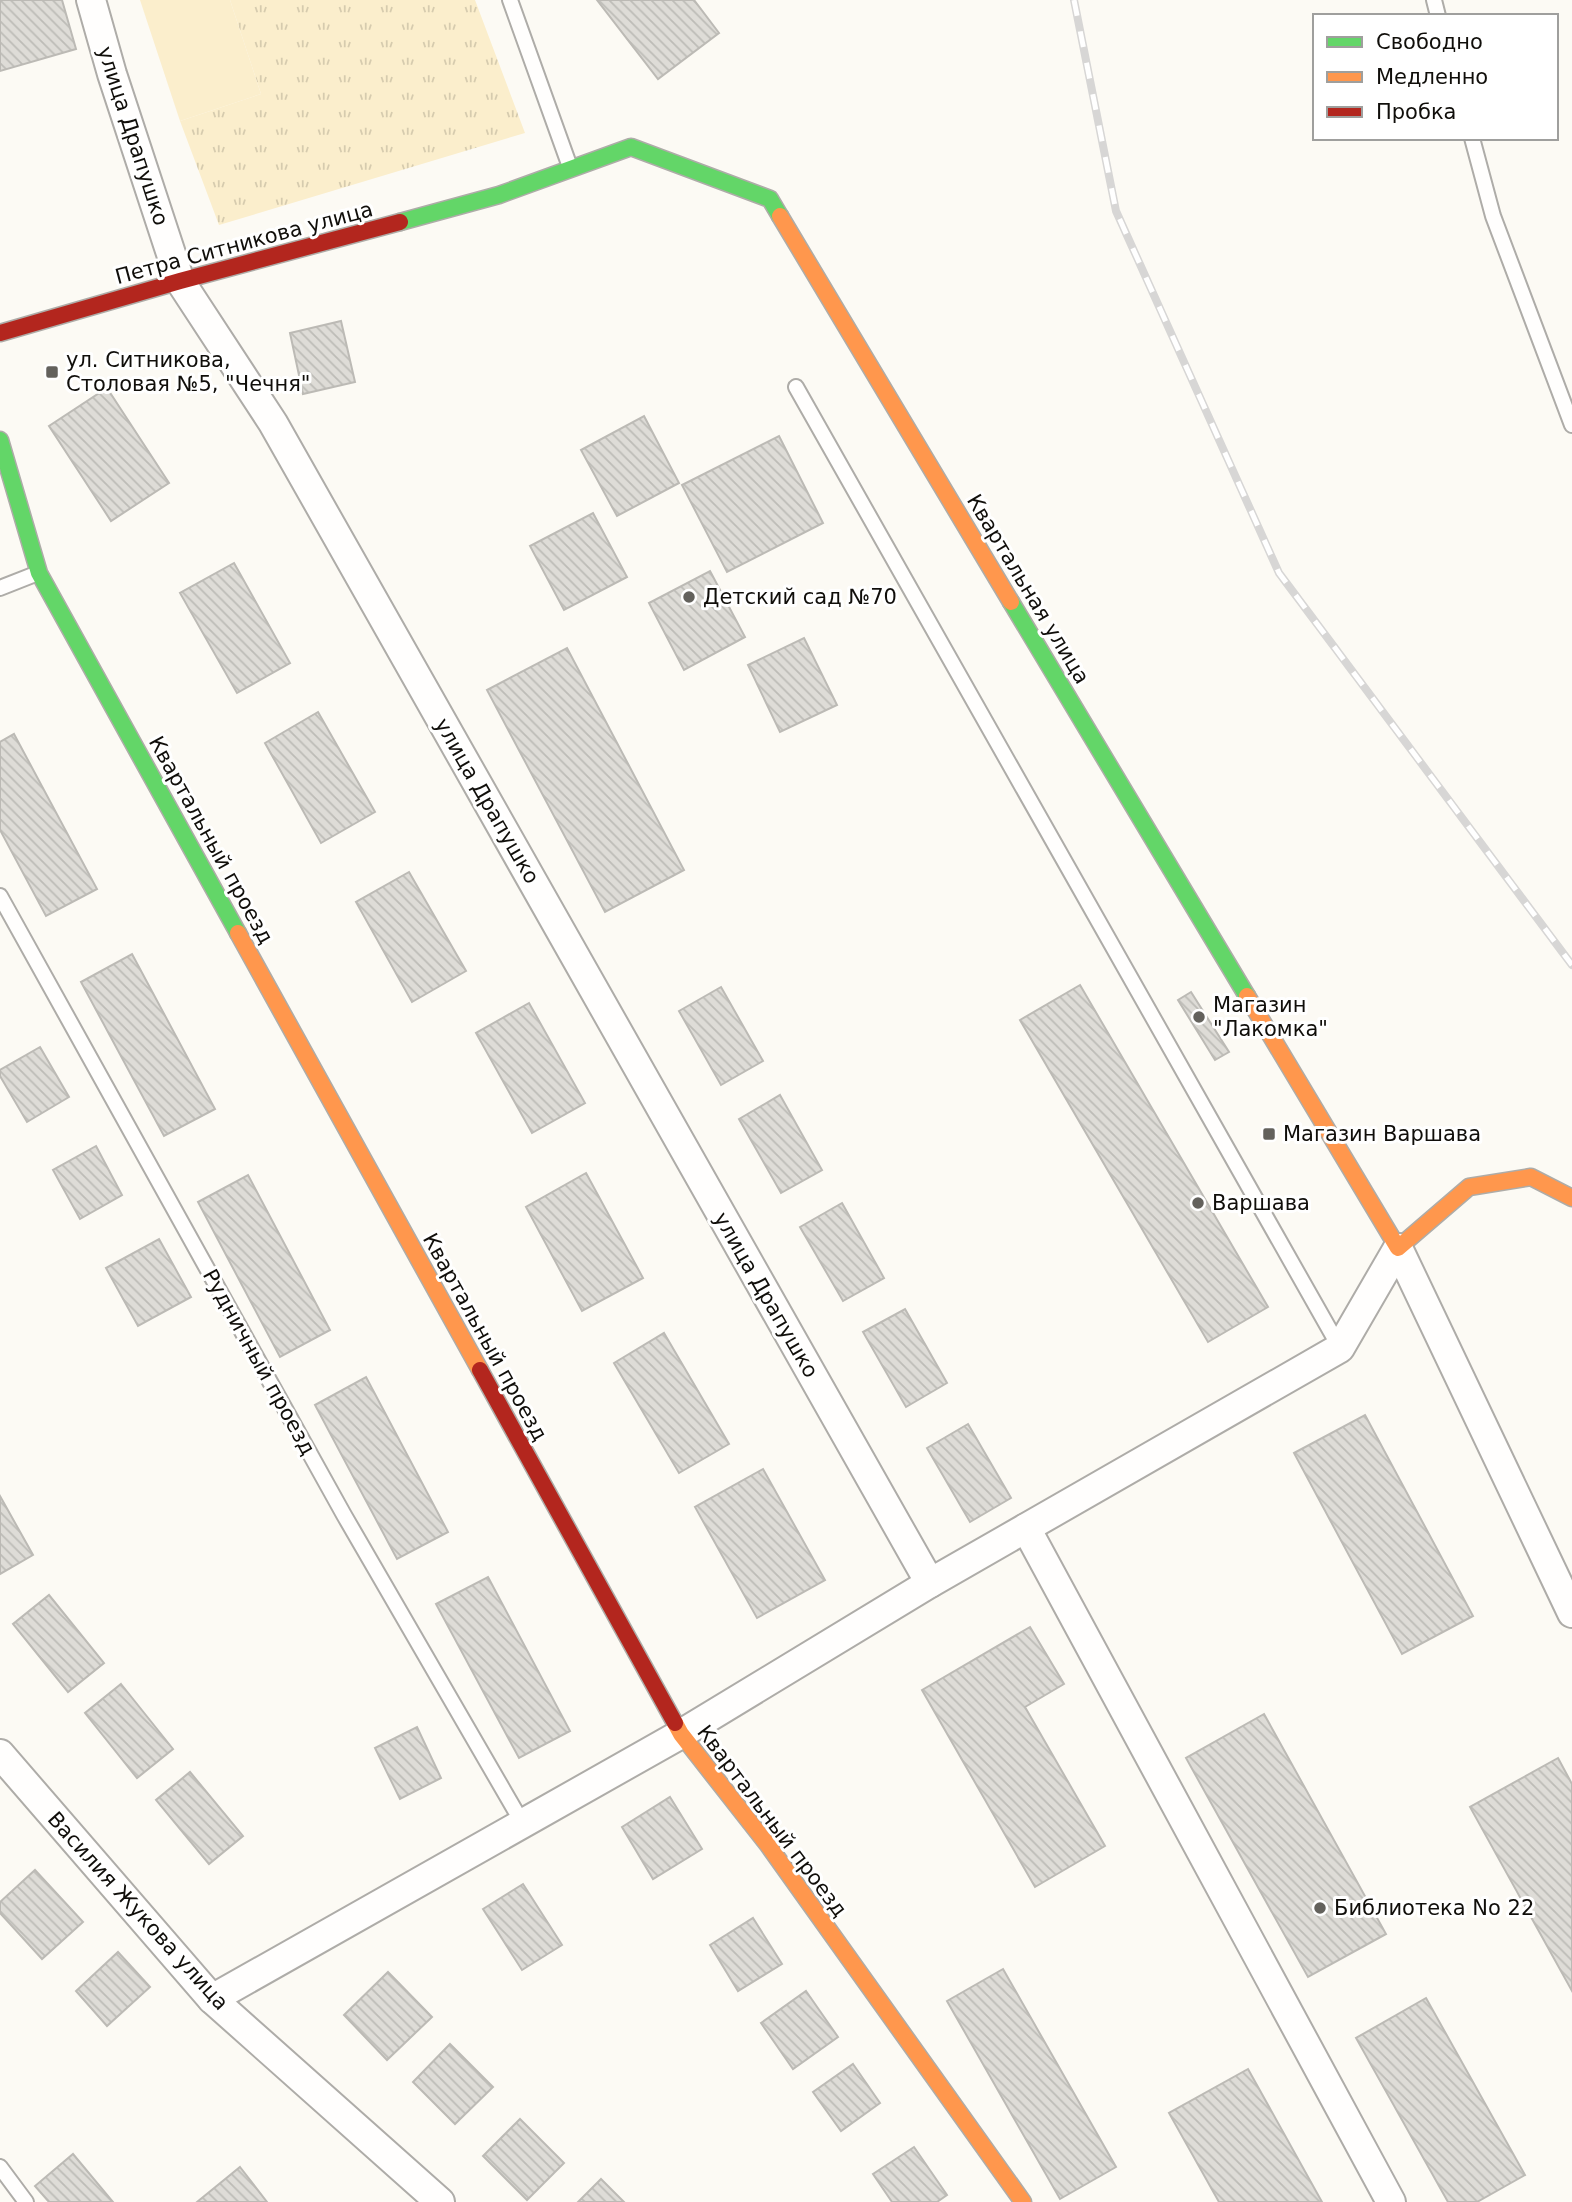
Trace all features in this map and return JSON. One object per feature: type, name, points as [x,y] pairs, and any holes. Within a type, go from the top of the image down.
[{"type":"street","name":"улица Драпушко","points":[[91,0],[112,74],[180,281],[273,423],[930,1583]]},
{"type":"street","name":"Квартальная улица","points":[[499,195],[631,147],[770,199],[1398,1248]]},
{"type":"street","name":"Петра Ситникова улица","points":[[0,333],[180,281],[499,195]]},
{"type":"street","name":"Квартальный проезд","points":[[0,440],[39,573],[681,1734],[768,1846],[1023,2202]]},
{"type":"street","points":[[212,1999],[681,1734],[930,1583],[1340,1348],[1398,1248],[1469,1187],[1531,1177],[1572,1198]]},
{"type":"street","points":[[1398,1248],[1572,1613]]},
{"type":"street","points":[[1026,1528],[1391,2202]]},
{"type":"street","name":"Василия Жукова улица","points":[[0,1754],[212,1999],[440,2202]]},
{"type":"lane","points":[[510,0],[571,168]]},
{"type":"lane","points":[[1473,140],[1493,216],[1572,425]]},
{"type":"lane","points":[[796,387],[1340,1348]]},
{"type":"lane","points":[[0,588],[39,573]]},
{"type":"lane","name":"Рудничный проезд","points":[[0,896],[337,1503],[523,1824]]},
{"type":"lane","points":[[0,2167],[26,2202]]},
{"type":"green space","points":[[140,0],[230,0],[261,94],[180,121]]},
{"type":"green space","points":[[230,0],[475,0],[525,133],[219,225],[180,121],[261,94]]},
{"type":"building","points":[[0,0],[62,0],[76,49],[0,71]]},
{"type":"building","points":[[597,0],[694,0],[719,33],[658,79]]},
{"type":"building","points":[[341,321],[355,382],[303,394],[290,333]]},
{"type":"building","points":[[107,388],[169,483],[111,521],[49,426]]},
{"type":"building","points":[[644,416],[679,483],[617,516],[581,450]]},
{"type":"building","points":[[779,436],[823,523],[727,572],[682,485]]},
{"type":"building","points":[[593,513],[627,577],[564,610],[530,546]]},
{"type":"building","points":[[234,563],[290,663],[237,693],[180,593]]},
{"type":"building","points":[[710,571],[745,637],[684,670],[649,603]]},
{"type":"building","points":[[804,638],[837,705],[780,732],[748,665]]},
{"type":"building","points":[[567,648],[684,870],[605,912],[487,690]]},
{"type":"building","points":[[318,712],[375,812],[321,843],[265,743]]},
{"type":"building","points":[[14,734],[97,889],[46,916],[0,830],[0,742]]},
{"type":"building","points":[[409,872],[466,971],[412,1002],[356,902]]},
{"type":"building","points":[[132,954],[215,1109],[164,1136],[81,982]]},
{"type":"building","points":[[1080,985],[1268,1307],[1208,1342],[1020,1020]]},
{"type":"building","points":[[721,987],[763,1061],[721,1085],[679,1011]]},
{"type":"building","points":[[1191,992],[1229,1052],[1215,1060],[1178,1000]]},
{"type":"building","points":[[529,1003],[585,1103],[532,1133],[476,1033]]},
{"type":"building","points":[[40,1047],[69,1097],[27,1122],[0,1076],[0,1070]]},
{"type":"building","points":[[780,1095],[822,1170],[781,1193],[739,1119]]},
{"type":"building","points":[[96,1146],[122,1195],[80,1219],[53,1170]]},
{"type":"building","points":[[586,1173],[643,1278],[582,1311],[526,1207]]},
{"type":"building","points":[[248,1175],[330,1330],[280,1357],[198,1202]]},
{"type":"building","points":[[842,1203],[884,1278],[843,1301],[800,1227]]},
{"type":"building","points":[[159,1239],[191,1297],[138,1326],[106,1268]]},
{"type":"building","points":[[905,1309],[947,1383],[906,1407],[863,1332]]},
{"type":"building","points":[[664,1333],[729,1444],[679,1473],[614,1363]]},
{"type":"building","points":[[366,1377],[448,1532],[397,1559],[315,1405]]},
{"type":"building","points":[[1365,1415],[1473,1616],[1402,1654],[1294,1453]]},
{"type":"building","points":[[968,1424],[1011,1498],[970,1522],[927,1448]]},
{"type":"building","points":[[763,1469],[825,1580],[757,1618],[695,1507]]},
{"type":"building","points":[[0,1496],[33,1555],[0,1574]]},
{"type":"building","points":[[488,1577],[570,1731],[519,1758],[436,1604]]},
{"type":"building","points":[[49,1595],[104,1663],[68,1692],[13,1624]]},
{"type":"building","points":[[1030,1627],[1064,1684],[1025,1707],[1105,1846],[1035,1887],[922,1690]]},
{"type":"building","points":[[121,1684],[173,1749],[137,1778],[85,1713]]},
{"type":"building","points":[[1264,1714],[1386,1934],[1308,1977],[1186,1758]]},
{"type":"building","points":[[417,1727],[441,1778],[400,1799],[375,1748]]},
{"type":"building","points":[[1558,1758],[1572,1784],[1572,1991],[1470,1807]]},
{"type":"building","points":[[190,1772],[243,1836],[209,1864],[156,1800]]},
{"type":"building","points":[[670,1797],[702,1849],[653,1879],[622,1827]]},
{"type":"building","points":[[35,1870],[83,1922],[42,1959],[0,1913],[0,1902]]},
{"type":"building","points":[[523,1884],[562,1945],[522,1970],[483,1909]]},
{"type":"building","points":[[753,1918],[782,1964],[738,1991],[710,1945]]},
{"type":"building","points":[[118,1952],[150,1987],[107,2026],[76,1991]]},
{"type":"building","points":[[1003,1969],[1116,2167],[1060,2199],[947,2001]]},
{"type":"building","points":[[388,1972],[432,2017],[387,2060],[344,2015]]},
{"type":"building","points":[[806,1991],[838,2037],[793,2069],[761,2023]]},
{"type":"building","points":[[1426,1998],[1525,2175],[1477,2202],[1448,2202],[1356,2038]]},
{"type":"building","points":[[450,2044],[493,2087],[455,2124],[413,2082]]},
{"type":"building","points":[[853,2064],[880,2103],[841,2131],[813,2092]]},
{"type":"building","points":[[1248,2069],[1322,2202],[1219,2202],[1169,2113]]},
{"type":"building","points":[[520,2119],[564,2163],[527,2200],[483,2156]]},
{"type":"building","points":[[914,2147],[947,2195],[937,2202],[892,2202],[873,2174]]},
{"type":"building","points":[[73,2154],[113,2202],[49,2202],[35,2186]]},
{"type":"building","points":[[240,2167],[267,2202],[197,2202]]},
{"type":"building","points":[[601,2179],[624,2202],[578,2202]]},
{"type":"railway","points":[[1074,0],[1116,211],[1279,573],[1572,965]]},
{"type":"traffic: fast","points":[[400,222],[499,195],[631,147],[770,199],[780,216]]},
{"type":"traffic: fast","points":[[0,440],[39,573],[238,933]]},
{"type":"traffic: fast","points":[[1011,602],[1247,996]]},
{"type":"traffic: slow","points":[[780,216],[1011,602]]},
{"type":"traffic: slow","points":[[238,933],[480,1370]]},
{"type":"traffic: slow","points":[[1247,996],[1398,1248],[1469,1187],[1531,1177],[1572,1198]]},
{"type":"traffic: slow","points":[[675,1723],[768,1845],[1023,2202]]},
{"type":"traffic: jam","points":[[0,333],[400,222]]},
{"type":"traffic: jam","points":[[480,1370],[675,1723]]},
{"type":"place","name":"ул. Ситникова, Столовая №5, \"Чечня\"","points":[[52,372]]},
{"type":"place","name":"Детский сад №70","points":[[689,597]]},
{"type":"place","name":"Магазин \"Лакомка\"","points":[[1199,1017]]},
{"type":"place","name":"Магазин Варшава","points":[[1269,1134]]},
{"type":"place","name":"Варшава","points":[[1198,1203]]},
{"type":"place","name":"Библиотека No 22","points":[[1320,1908]]}]
